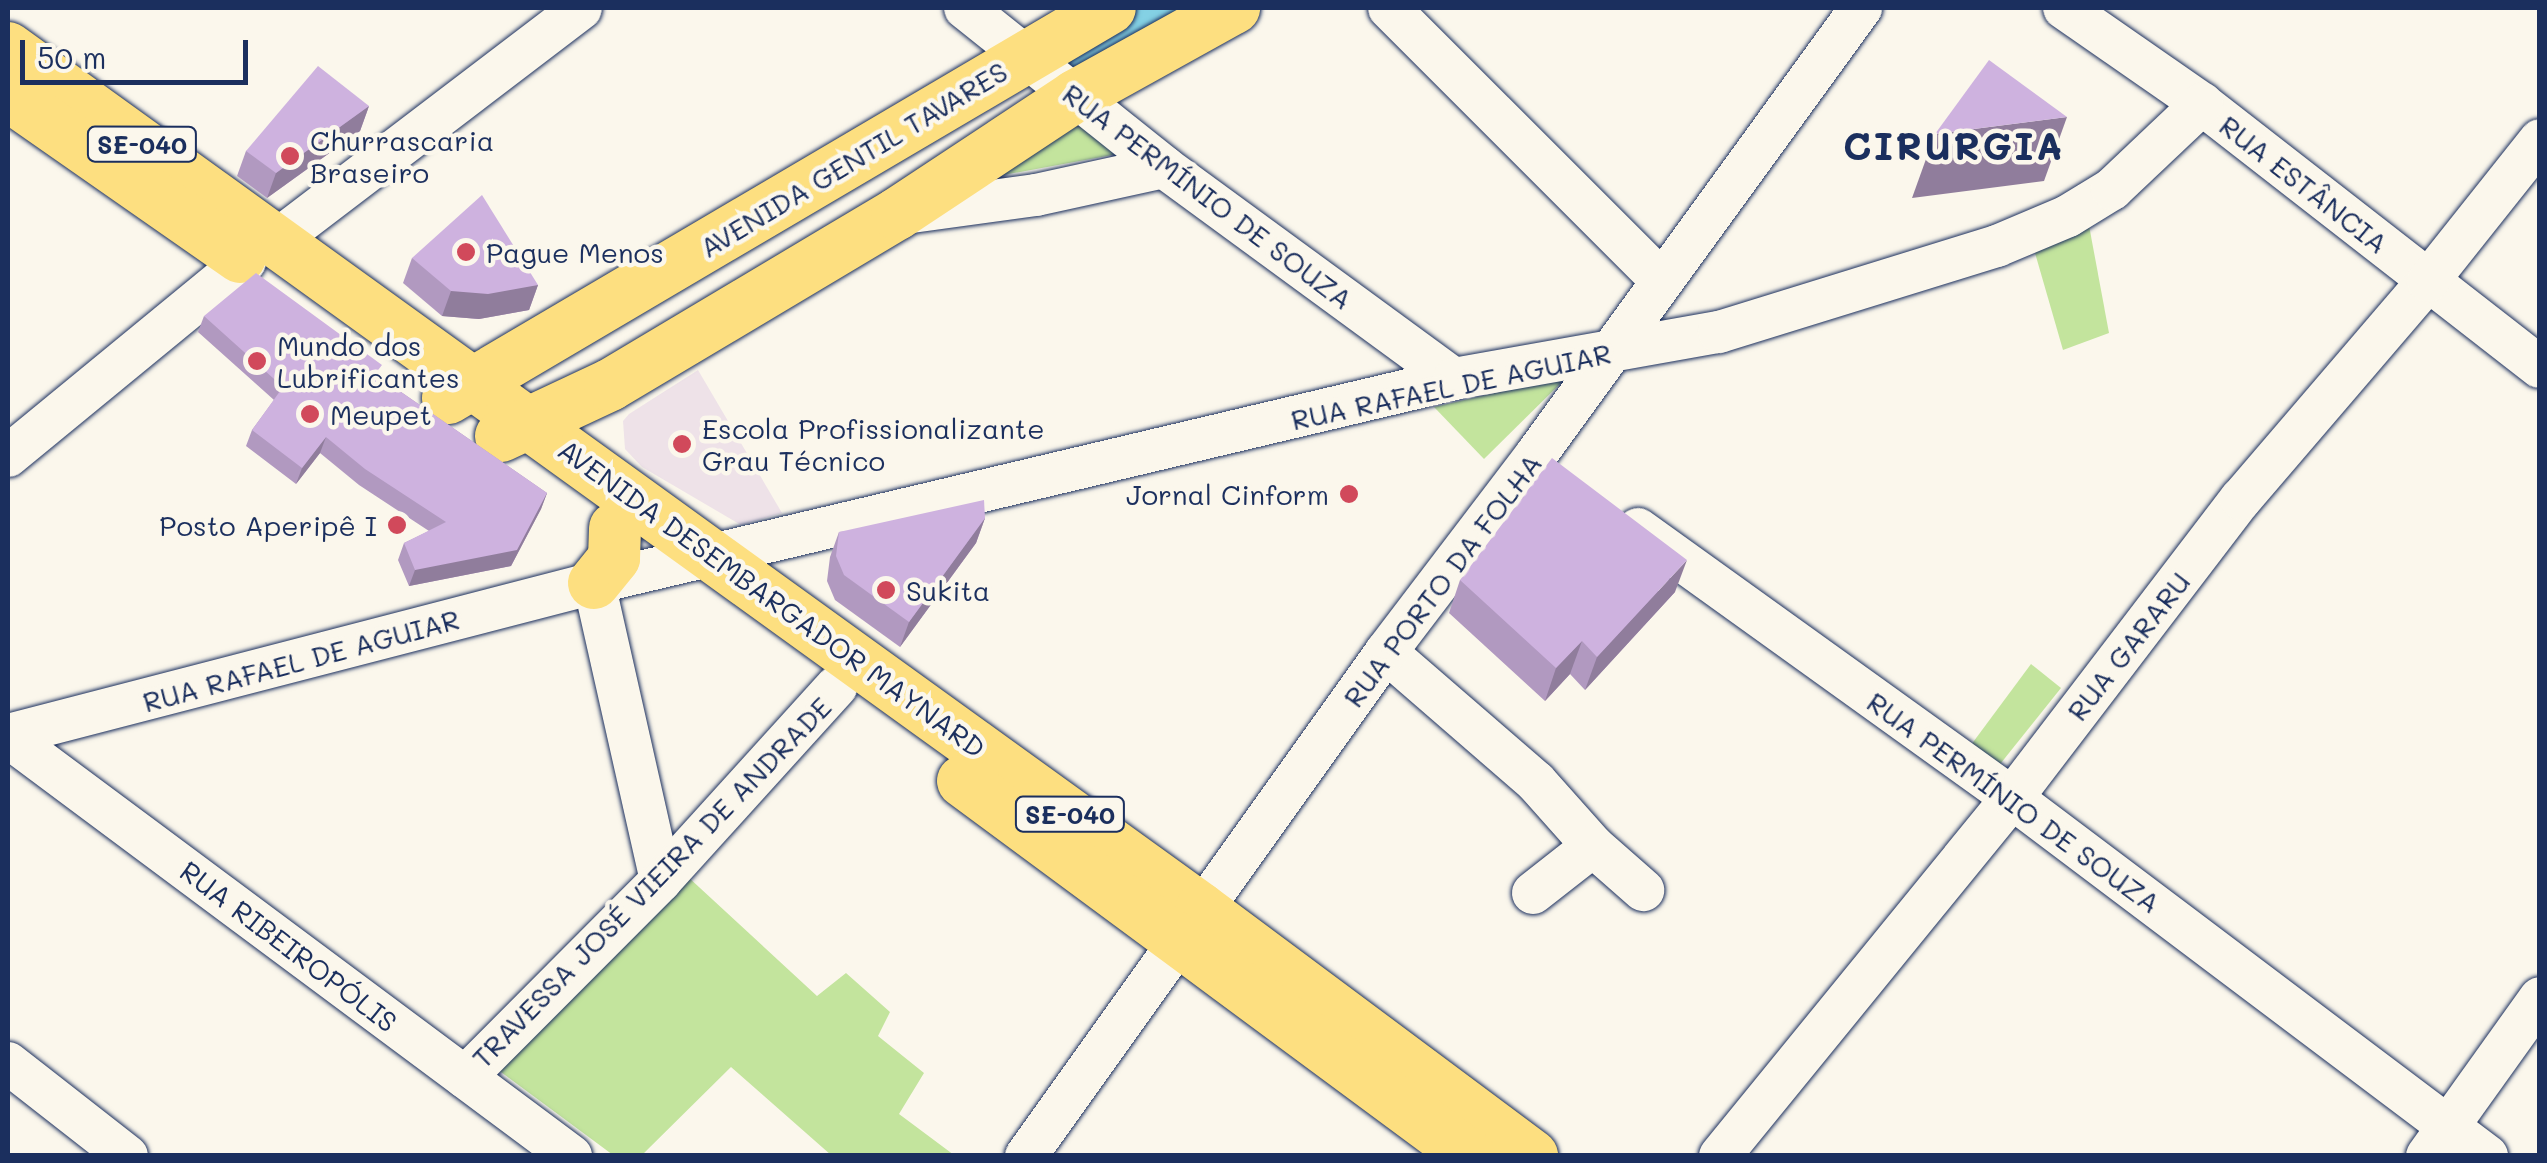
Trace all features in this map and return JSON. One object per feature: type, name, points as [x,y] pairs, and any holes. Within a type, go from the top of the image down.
[{"type":"main road","name":"AVENIDA GENTIL TAVARES","points":[[456,392],[586,320],[1110,8]]},
{"type":"main road","points":[[513,430],[610,386],[897,214],[1072,93],[1234,8]]},
{"type":"main road","name":"AVENIDA DESEMBARGADOR MAYNARD","points":[[8,48],[261,250],[456,392],[513,430],[604,479],[690,562],[836,686],[1532,1156]]},
{"type":"main road","name":"AVENIDA DESEMBARGADOR MAYNARD","points":[[8,95],[261,250]]},
{"type":"main road","points":[[604,479],[599,433],[610,386]]},
{"type":"main road","name":"AVENIDA DESEMBARGADOR MAYNARD","points":[[513,430],[615,528],[690,562],[1189,924],[1470,1156]]},
{"type":"main road","points":[[594,583],[614,558],[615,528]]},
{"type":"street","points":[[8,456],[261,250],[580,8]]},
{"type":"street","name":"RUA PERMÍNIO DE SOUZA","points":[[965,8],[1164,167],[1454,379]]},
{"type":"street","points":[[1390,8],[1660,278]]},
{"type":"street","name":"RUA PORTO DA FOLHA","points":[[1026,1156],[1386,652],[1568,478],[1608,353],[1861,8]]},
{"type":"street","name":"RUA ESTÂNCIA","points":[[2064,8],[2202,104],[2540,366]]},
{"type":"street","name":"RUA RAFAEL DE AGUIAR","points":[[8,736],[594,583],[1454,379],[1719,332],[2014,239],[2068,216],[2112,189],[2202,104]]},
{"type":"street","name":"RUA GARARU","points":[[1720,1156],[2012,798],[2241,499],[2428,281],[2540,140]]},
{"type":"street","points":[[897,214],[1036,196],[1164,167]]},
{"type":"street","name":"RUA PERMÍNIO DE SOUZA","points":[[1568,478],[2012,798],[2438,1142],[2487,1156]]},
{"type":"street","points":[[594,583],[661,880]]},
{"type":"street","points":[[1386,652],[1536,782],[1593,846],[1643,890]]},
{"type":"street","name":"TRAVESSA JOSÉ VIEIRA DE ANDRADE","points":[[466,1077],[661,880],[836,686]]},
{"type":"street","name":"RUA RIBEIROPÓLIS","points":[[8,736],[571,1156]]},
{"type":"street","points":[[1533,893],[1593,846]]},
{"type":"street","points":[[2438,1142],[2540,998]]},
{"type":"street","points":[[8,1064],[127,1156]]},
{"type":"shaded area","name":"Escola Profissionalizante Grau Técnico","points":[[698,370],[782,513],[741,525],[642,467],[625,449],[623,421],[629,414]]},
{"type":"green space","points":[[1077,107],[1134,151],[949,185]]},
{"type":"green space","points":[[2088,220],[2109,333],[2063,350],[2033,246]]},
{"type":"green space","points":[[1568,376],[1484,459],[1434,407]]},
{"type":"green space","points":[[2031,664],[2061,688],[1997,768],[1968,749]]},
{"type":"green space","points":[[687,876],[817,996],[846,973],[890,1012],[878,1036],[924,1073],[899,1114],[954,1155],[831,1155],[731,1067],[642,1155],[613,1155],[497,1069]]},
{"type":"building","points":[[1989,60],[2067,117],[1935,134]]},
{"type":"building","points":[[318,66],[369,106],[276,173],[246,151]]},
{"type":"building","points":[[482,195],[538,285],[488,294],[451,291],[412,258]]},
{"type":"building","points":[[256,273],[382,365],[375,374],[547,493],[517,550],[415,570],[404,543],[446,522],[365,469],[326,437],[302,468],[252,430],[283,387],[204,316]]},
{"type":"building","points":[[1552,458],[1687,560],[1597,657],[1582,641],[1556,668],[1460,580]]},
{"type":"building","name":"Sukita","points":[[984,500],[985,518],[909,622],[844,575],[836,556],[839,532]]},
{"type":"waterway","points":[[1083,60],[1170,8]]},
{"type":"place","name":"Churrascaria Braseiro","points":[[290,156]]},
{"type":"place","name":"Pague Menos","points":[[466,252]]},
{"type":"place","name":"Mundo dos Lubrificantes","points":[[257,361]]},
{"type":"place","name":"Meupet","points":[[310,414]]},
{"type":"place","name":"Escola Profissionalizante Grau Técnico","points":[[682,444]]},
{"type":"place","name":"Jornal Cinform","points":[[1349,494]]},
{"type":"place","name":"Posto Aperipê I","points":[[397,525]]},
{"type":"place","name":"Sukita","points":[[886,590]]},
{"type":"district","name":"CIRURGIA","points":[[1954,146]]}]
